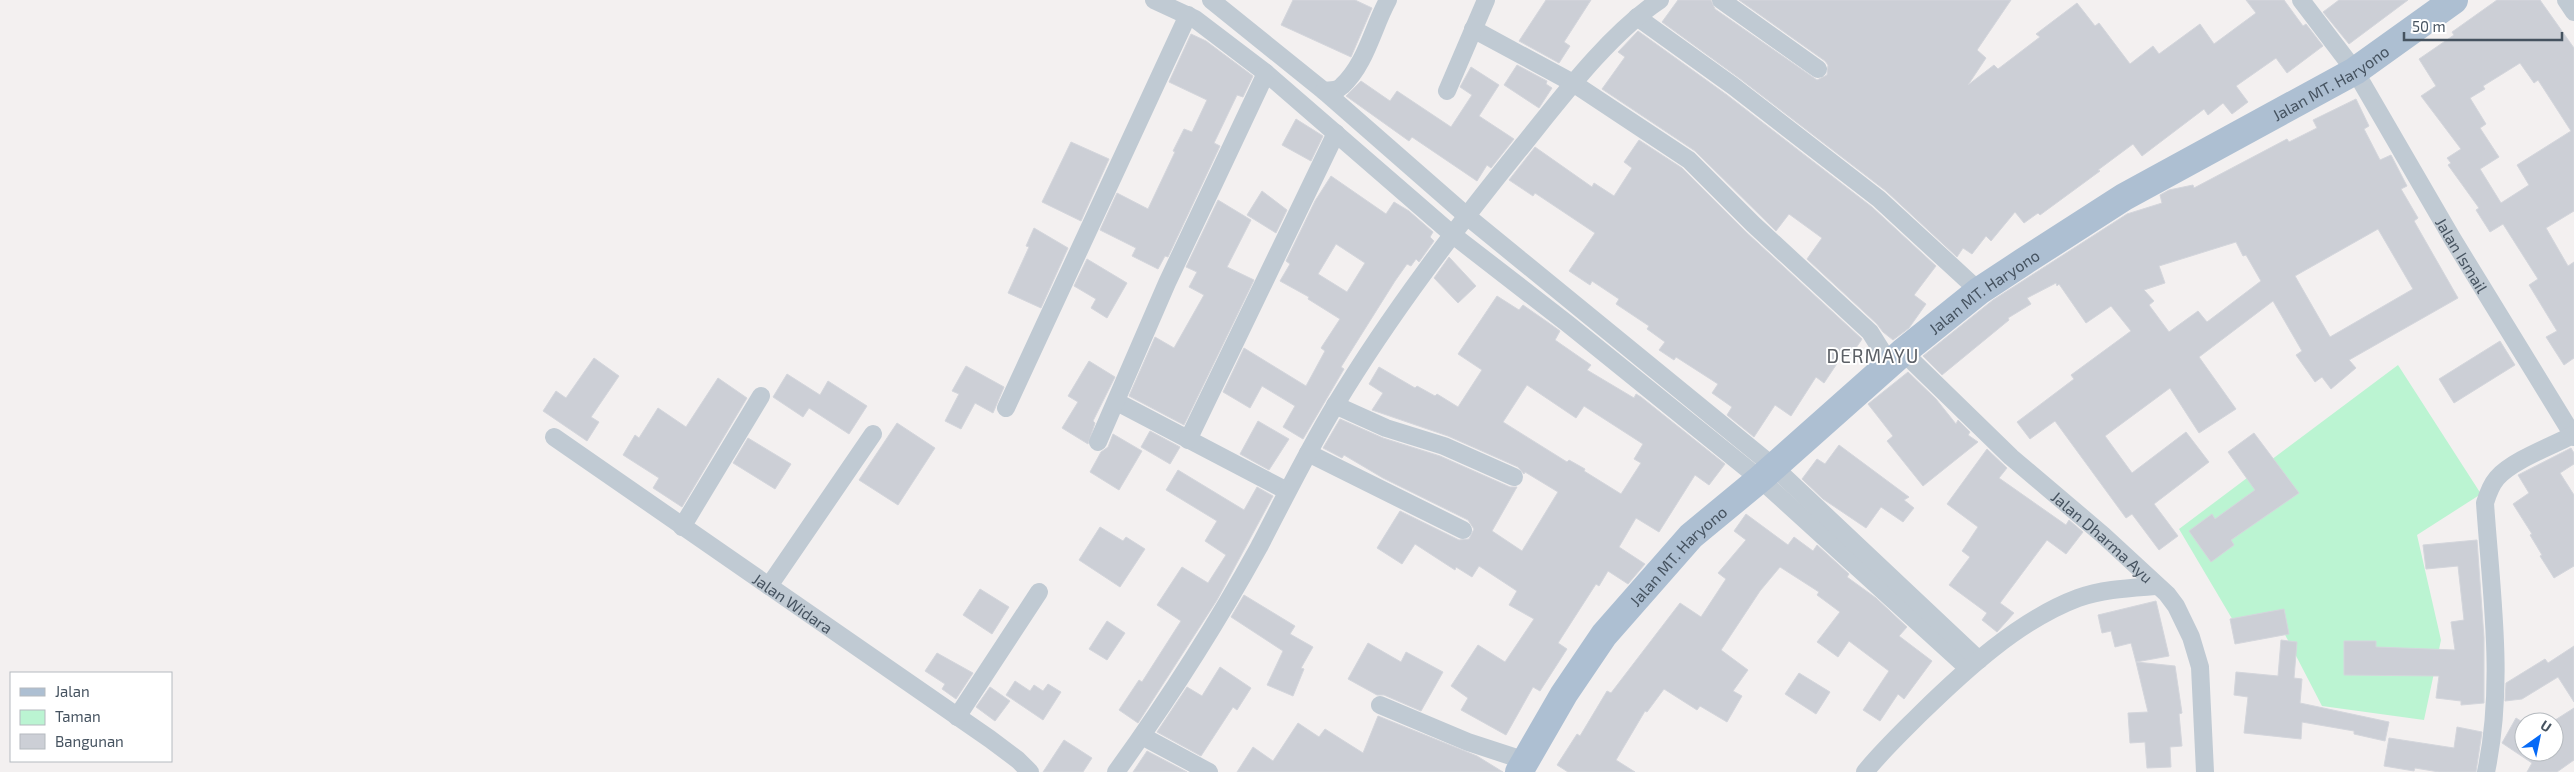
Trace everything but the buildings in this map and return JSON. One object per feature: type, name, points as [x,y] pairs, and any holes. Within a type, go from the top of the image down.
[{"type":"main road","name":"Jalan MT. Haryono","points":[[1523,766],[1564,694],[1604,635],[1691,536],[1767,473],[1896,358],[1979,291],[2124,197],[2355,71],[2454,0]]},
{"type":"street","points":[[1154,0],[1188,15],[1266,73],[1453,236],[1767,473]]},
{"type":"street","points":[[1211,0],[1324,91],[1767,473],[1973,664]]},
{"type":"street","points":[[1324,91],[1335,90],[1342,86],[1355,69],[1388,0]]},
{"type":"street","points":[[1447,91],[1486,0]]},
{"type":"street","points":[[1116,772],[1142,736],[1211,629],[1335,405],[1399,307],[1574,83],[1637,17],[1660,0]]},
{"type":"street","points":[[1721,0],[1818,69]]},
{"type":"street","name":"Jalan Ismail","points":[[2301,0],[2355,71],[2452,238],[2574,436]]},
{"type":"street","points":[[2566,0],[2574,12]]},
{"type":"street","points":[[1006,408],[1188,15]]},
{"type":"street","points":[[1637,17],[1733,86],[1879,199],[1979,291]]},
{"type":"street","name":"Jalan Dharma Ayu","points":[[1473,29],[1574,83],[1689,160],[1753,224],[1896,358],[2103,536],[2176,606],[2191,637],[2200,667],[2205,772]]},
{"type":"street","points":[[1098,442],[1117,402],[1167,283],[1266,73]]},
{"type":"street","points":[[1188,440],[1336,133]]},
{"type":"street","points":[[682,527],[761,396]]},
{"type":"street","points":[[1117,402],[1287,491]]},
{"type":"street","points":[[1335,405],[1386,428],[1444,446],[1514,477]]},
{"type":"street","points":[[769,586],[873,434]]},
{"type":"street","points":[[2486,772],[2496,718],[2496,684],[2485,502],[2489,489],[2498,477],[2512,467],[2574,436]]},
{"type":"street","name":"Jalan Widara","points":[[554,437],[957,717],[1018,760],[1030,772]]},
{"type":"street","points":[[1308,453],[1463,530]]},
{"type":"street","points":[[1865,772],[1879,754],[1973,664],[2046,612],[2079,598],[2121,588],[2156,586]]},
{"type":"street","points":[[957,717],[1039,592]]},
{"type":"street","points":[[1380,706],[1523,766]]},
{"type":"street","points":[[1142,736],[1209,772]]},
{"type":"green space","points":[[2398,365],[2481,494],[2417,535],[2441,640],[2424,720],[2322,706],[2280,625],[2234,622],[2179,529]]},
{"type":"district","name":"DERMAYU","points":[[1873,355]]}]
